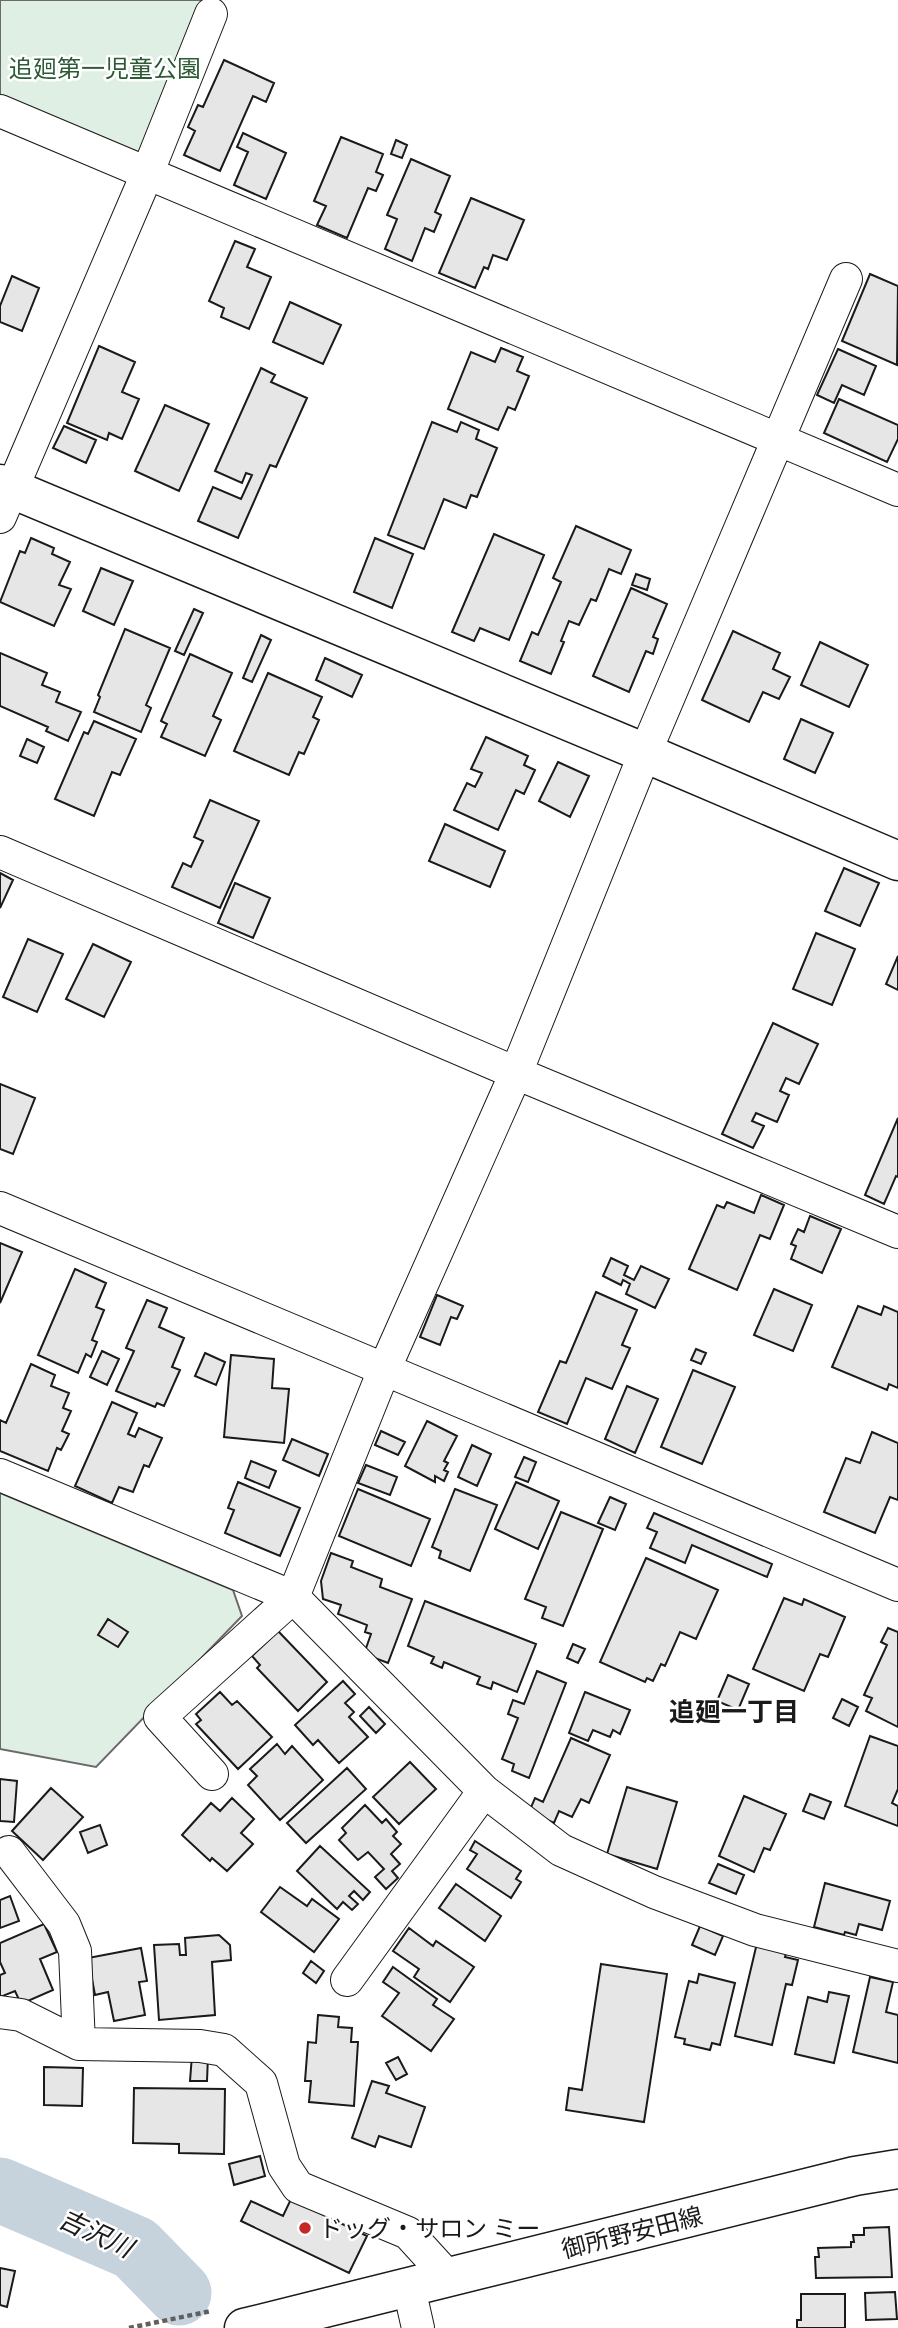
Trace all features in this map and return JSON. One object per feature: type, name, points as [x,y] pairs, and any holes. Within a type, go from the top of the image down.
[{"type":"street","points":[[211,14],[147,174],[4,496],[645,753],[898,861]]},
{"type":"street","points":[[0,111],[898,489]]},
{"type":"street","points":[[212,1774],[160,1717],[293,1597],[384,1370],[516,1073],[645,753],[846,279]]},
{"type":"street","points":[[0,852],[516,1073],[898,1232]]},
{"type":"street","points":[[0,1208],[898,1585]]},
{"type":"street","points":[[0,1475],[293,1597],[484,1791],[561,1850],[654,1892],[755,1930],[895,1956]]},
{"type":"street","points":[[347,1980],[484,1791]]},
{"type":"street","points":[[9,1852],[64,1924],[75,1951],[79,2043]]},
{"type":"street","points":[[0,2012],[21,2015],[79,2043],[200,2046],[224,2050],[261,2083],[284,2166],[298,2188],[408,2233],[449,2278]]},
{"type":"street","name":"御所野安田線","points":[[244,2328],[855,2176],[898,2169]]},
{"type":"street","points":[[409,2288],[418,2328]]},
{"type":"green space","name":"追廻第一児童公園","points":[[0,0],[207,0],[141,160],[0,98]]},
{"type":"green space","points":[[0,1493],[233,1590],[242,1616],[96,1767],[0,1749]]},
{"type":"building","points":[[224,60],[274,83],[266,102],[253,96],[220,171],[184,155],[195,131],[188,127],[198,105],[203,107]]},
{"type":"building","points":[[243,133],[286,153],[266,199],[234,185],[248,152],[237,147]]},
{"type":"building","points":[[341,137],[383,154],[376,172],[383,175],[376,191],[368,188],[347,238],[317,225],[326,206],[314,201]]},
{"type":"building","points":[[396,140],[407,145],[402,158],[391,154]]},
{"type":"building","points":[[411,159],[450,176],[435,212],[441,215],[434,232],[425,228],[412,261],[385,249],[397,219],[387,215]]},
{"type":"building","points":[[471,198],[524,220],[507,260],[493,255],[488,269],[484,267],[475,288],[439,273]]},
{"type":"building","points":[[235,241],[255,249],[247,267],[271,277],[249,329],[221,317],[224,308],[209,301]]},
{"type":"building","points":[[870,274],[898,286],[897,365],[842,341]]},
{"type":"building","points":[[12,276],[39,288],[22,331],[0,322],[0,306]]},
{"type":"building","points":[[290,302],[341,325],[323,364],[273,342]]},
{"type":"building","points":[[99,346],[135,362],[122,392],[139,399],[122,439],[109,433],[107,440],[67,423]]},
{"type":"building","points":[[501,348],[523,357],[517,371],[529,376],[515,410],[508,407],[498,430],[448,409],[471,352],[495,362]]},
{"type":"building","points":[[838,349],[876,366],[864,395],[842,385],[834,403],[817,395]]},
{"type":"building","points":[[261,368],[275,375],[271,382],[307,398],[276,467],[270,465],[238,538],[198,521],[213,487],[241,499],[252,475],[246,473],[242,483],[215,471]]},
{"type":"building","points":[[839,399],[898,425],[898,439],[887,462],[824,433]]},
{"type":"building","points":[[165,405],[209,424],[179,491],[135,471]]},
{"type":"building","points":[[432,422],[457,432],[461,422],[479,430],[476,439],[497,448],[477,497],[471,495],[466,508],[444,499],[424,549],[388,535]]},
{"type":"building","points":[[64,426],[96,440],[86,463],[53,448]]},
{"type":"building","points":[[576,526],[631,550],[621,574],[609,569],[596,601],[591,599],[579,625],[569,621],[551,674],[520,661],[532,632],[538,635],[561,582],[553,578]]},
{"type":"building","points":[[494,534],[544,555],[509,640],[480,628],[474,641],[452,632]]},
{"type":"building","points":[[31,538],[54,548],[52,554],[70,562],[59,585],[71,589],[54,626],[0,602],[20,551],[25,553]]},
{"type":"building","points":[[375,538],[413,554],[392,608],[354,592]]},
{"type":"building","points":[[101,568],[133,581],[114,625],[83,611]]},
{"type":"building","points":[[636,574],[650,579],[647,590],[632,585]]},
{"type":"building","points":[[631,588],[667,604],[653,637],[658,639],[653,654],[646,651],[629,692],[593,676]]},
{"type":"building","points":[[194,609],[203,613],[184,655],[175,651]]},
{"type":"building","points":[[125,629],[170,648],[146,705],[151,708],[141,732],[94,712],[100,697],[98,695]]},
{"type":"building","points":[[733,631],[780,653],[773,669],[790,677],[779,699],[763,692],[749,722],[702,700]]},
{"type":"building","points":[[261,635],[271,640],[252,682],[243,678]]},
{"type":"building","points":[[820,642],[868,665],[849,707],[801,685]]},
{"type":"building","points":[[0,653],[47,673],[42,685],[60,692],[56,702],[81,712],[68,741],[46,731],[48,727],[0,706]]},
{"type":"building","points":[[190,654],[232,673],[213,716],[221,720],[205,756],[161,737],[167,724],[161,721]]},
{"type":"building","points":[[325,658],[362,675],[352,697],[316,680]]},
{"type":"building","points":[[268,673],[322,697],[313,717],[319,720],[304,754],[299,752],[289,775],[234,751]]},
{"type":"building","points":[[801,719],[833,733],[815,773],[784,759]]},
{"type":"building","points":[[94,721],[136,739],[120,775],[112,772],[94,816],[55,799],[84,732],[88,734]]},
{"type":"building","points":[[486,737],[528,756],[524,765],[535,770],[524,794],[516,790],[498,830],[454,810],[467,783],[475,787],[482,773],[471,769]]},
{"type":"building","points":[[27,739],[44,747],[37,763],[20,756]]},
{"type":"building","points":[[558,762],[589,776],[570,817],[539,801]]},
{"type":"building","points":[[210,800],[259,821],[220,908],[172,887],[183,863],[191,867],[203,841],[194,837]]},
{"type":"building","points":[[445,824],[505,851],[490,887],[429,861]]},
{"type":"building","points":[[844,868],[879,883],[860,926],[825,911]]},
{"type":"building","points":[[0,873],[13,880],[0,908]]},
{"type":"building","points":[[235,883],[270,898],[253,938],[218,923]]},
{"type":"building","points":[[816,933],[855,949],[832,1005],[793,989]]},
{"type":"building","points":[[28,939],[63,954],[37,1012],[3,997]]},
{"type":"building","points":[[93,944],[131,962],[104,1017],[66,999]]},
{"type":"building","points":[[898,956],[898,990],[886,984]]},
{"type":"building","points":[[773,1023],[818,1044],[799,1084],[786,1078],[780,1091],[789,1095],[777,1122],[756,1113],[752,1121],[764,1126],[753,1148],[722,1134]]},
{"type":"building","points":[[0,1084],[35,1098],[13,1154],[0,1149]]},
{"type":"building","points":[[898,1118],[898,1177],[896,1176],[884,1204],[865,1195]]},
{"type":"building","points":[[761,1195],[784,1205],[770,1239],[760,1235],[737,1290],[689,1269],[717,1205],[724,1208],[727,1202],[754,1213]]},
{"type":"building","points":[[810,1216],[841,1229],[822,1273],[791,1259],[796,1246],[791,1244],[798,1229],[804,1232]]},
{"type":"building","points":[[0,1243],[22,1252],[0,1303]]},
{"type":"building","points":[[611,1258],[628,1266],[624,1275],[634,1280],[641,1266],[669,1279],[655,1308],[626,1294],[630,1284],[623,1280],[621,1285],[603,1276]]},
{"type":"building","points":[[75,1269],[106,1283],[96,1307],[104,1310],[92,1340],[97,1342],[91,1357],[86,1354],[78,1373],[38,1355]]},
{"type":"building","points":[[774,1289],[812,1305],[793,1351],[754,1335]]},
{"type":"building","points":[[596,1292],[637,1310],[622,1345],[630,1348],[612,1389],[586,1378],[567,1424],[538,1412],[560,1361],[566,1363]]},
{"type":"building","points":[[437,1295],[463,1306],[457,1319],[451,1317],[440,1345],[420,1337]]},
{"type":"building","points":[[147,1300],[167,1308],[159,1327],[184,1338],[172,1367],[180,1370],[164,1406],[157,1403],[155,1407],[116,1391],[134,1351],[126,1348]]},
{"type":"building","points":[[858,1306],[881,1315],[884,1306],[898,1312],[898,1388],[889,1384],[887,1390],[832,1367]]},
{"type":"building","points":[[696,1349],[706,1353],[701,1364],[691,1360]]},
{"type":"building","points":[[102,1351],[119,1359],[107,1385],[90,1377]]},
{"type":"building","points":[[205,1353],[225,1362],[216,1385],[195,1376]]},
{"type":"building","points":[[231,1355],[274,1359],[272,1388],[289,1389],[284,1443],[224,1437]]},
{"type":"building","points":[[31,1364],[55,1375],[51,1386],[69,1393],[63,1408],[71,1411],[62,1431],[69,1434],[61,1450],[57,1448],[48,1471],[0,1451],[0,1420],[6,1423]]},
{"type":"building","points":[[693,1370],[735,1387],[702,1464],[661,1447]]},
{"type":"building","points":[[627,1386],[658,1399],[635,1453],[605,1439]]},
{"type":"building","points":[[112,1402],[137,1413],[128,1434],[135,1437],[139,1428],[162,1438],[149,1467],[144,1465],[133,1492],[119,1487],[112,1503],[75,1486]]},
{"type":"building","points":[[427,1421],[457,1436],[444,1461],[448,1463],[444,1470],[448,1472],[444,1481],[435,1476],[435,1482],[405,1466]]},
{"type":"building","points":[[381,1431],[405,1442],[398,1455],[375,1445]]},
{"type":"building","points":[[872,1432],[898,1443],[898,1500],[890,1497],[875,1533],[824,1512],[846,1458],[860,1463]]},
{"type":"building","points":[[292,1439],[328,1454],[319,1476],[283,1460]]},
{"type":"building","points":[[472,1445],[491,1454],[477,1486],[458,1477]]},
{"type":"building","points":[[524,1457],[536,1462],[528,1482],[515,1477]]},
{"type":"building","points":[[251,1461],[276,1471],[269,1488],[245,1478]]},
{"type":"building","points":[[366,1465],[397,1477],[390,1495],[358,1483]]},
{"type":"building","points":[[238,1482],[300,1508],[280,1556],[225,1533],[234,1510],[228,1508]]},
{"type":"building","points":[[516,1482],[559,1501],[538,1549],[495,1529]]},
{"type":"building","points":[[358,1489],[430,1519],[411,1566],[339,1536]]},
{"type":"building","points":[[455,1489],[497,1505],[470,1571],[439,1558],[441,1551],[432,1547]]},
{"type":"building","points":[[610,1497],[626,1504],[615,1530],[598,1523]]},
{"type":"building","points":[[561,1512],[603,1529],[563,1626],[542,1618],[546,1607],[525,1599]]},
{"type":"building","points":[[654,1513],[772,1564],[767,1577],[692,1545],[685,1563],[650,1548],[657,1532],[647,1528]]},
{"type":"building","points":[[331,1553],[353,1561],[351,1567],[382,1579],[380,1587],[412,1599],[388,1663],[364,1654],[371,1634],[365,1632],[367,1625],[338,1614],[341,1605],[323,1599],[321,1581]]},
{"type":"building","points":[[646,1558],[718,1590],[696,1639],[680,1632],[665,1666],[661,1664],[653,1681],[647,1678],[645,1682],[600,1662]]},
{"type":"building","points":[[784,1598],[802,1605],[804,1599],[845,1617],[828,1657],[820,1654],[804,1691],[753,1669]]},
{"type":"building","points":[[425,1601],[536,1644],[517,1692],[493,1682],[491,1689],[477,1684],[480,1677],[444,1662],[442,1668],[431,1663],[434,1657],[408,1646]]},
{"type":"building","points":[[108,1619],[128,1632],[118,1647],[98,1635]]},
{"type":"building","points":[[888,1628],[898,1632],[898,1727],[866,1711],[872,1698],[864,1695],[887,1645],[881,1642]]},
{"type":"building","points":[[278,1631],[327,1682],[298,1711],[257,1668],[260,1665],[252,1656]]},
{"type":"building","points":[[573,1644],[585,1649],[578,1663],[567,1658]]},
{"type":"building","points":[[537,1671],[566,1683],[529,1778],[512,1771],[514,1764],[502,1759],[518,1718],[508,1714],[513,1700],[524,1704]]},
{"type":"building","points":[[728,1675],[749,1684],[738,1710],[717,1701]]},
{"type":"building","points":[[343,1681],[355,1694],[345,1703],[354,1712],[349,1717],[368,1737],[339,1763],[318,1740],[313,1745],[295,1725]]},
{"type":"building","points":[[220,1692],[232,1705],[237,1701],[272,1737],[238,1769],[196,1724],[201,1720],[196,1714]]},
{"type":"building","points":[[585,1692],[630,1710],[620,1734],[613,1730],[610,1737],[593,1730],[588,1741],[569,1733]]},
{"type":"building","points":[[842,1699],[858,1707],[849,1726],[833,1718]]},
{"type":"building","points":[[369,1707],[385,1724],[376,1733],[360,1716]]},
{"type":"building","points":[[870,1736],[898,1746],[898,1789],[892,1803],[898,1806],[898,1826],[845,1806]]},
{"type":"building","points":[[571,1738],[610,1755],[589,1803],[581,1799],[572,1817],[559,1811],[554,1823],[529,1812],[535,1798],[543,1802]]},
{"type":"building","points":[[277,1744],[285,1754],[292,1746],[323,1780],[280,1820],[248,1785],[257,1776],[250,1769]]},
{"type":"building","points":[[410,1762],[436,1789],[399,1824],[373,1797]]},
{"type":"building","points":[[347,1768],[366,1789],[306,1843],[287,1823]]},
{"type":"building","points":[[0,1779],[17,1781],[14,1822],[0,1821]]},
{"type":"building","points":[[627,1787],[677,1802],[657,1869],[607,1854]]},
{"type":"building","points":[[51,1788],[83,1817],[43,1860],[12,1831]]},
{"type":"building","points":[[810,1794],[831,1802],[824,1819],[803,1811]]},
{"type":"building","points":[[744,1796],[786,1814],[770,1850],[764,1848],[754,1872],[719,1856]]},
{"type":"building","points":[[232,1798],[254,1819],[241,1833],[253,1844],[227,1871],[212,1858],[210,1861],[182,1835],[211,1803],[220,1811]]},
{"type":"building","points":[[365,1805],[382,1823],[386,1819],[397,1832],[393,1836],[401,1844],[391,1854],[400,1864],[392,1871],[398,1878],[386,1889],[375,1877],[384,1869],[368,1852],[358,1860],[339,1840],[346,1833],[342,1828]]},
{"type":"building","points":[[100,1825],[107,1845],[88,1853],[80,1832]]},
{"type":"building","points":[[475,1841],[521,1871],[516,1879],[521,1882],[511,1898],[467,1869],[477,1854],[470,1850]]},
{"type":"building","points":[[320,1846],[370,1892],[363,1900],[354,1891],[349,1896],[358,1904],[352,1910],[343,1902],[337,1909],[297,1871]]},
{"type":"building","points":[[718,1864],[744,1875],[736,1894],[709,1883]]},
{"type":"building","points":[[825,1883],[890,1901],[882,1930],[859,1924],[856,1935],[845,1932],[844,1935],[814,1927]]},
{"type":"building","points":[[456,1884],[501,1916],[485,1941],[439,1908]]},
{"type":"building","points":[[280,1887],[307,1906],[312,1899],[339,1919],[314,1952],[261,1912]]},
{"type":"building","points":[[10,1896],[19,1921],[0,1928],[0,1900]]},
{"type":"building","points":[[44,1924],[57,1952],[40,1959],[53,1990],[21,2004],[15,1991],[0,1997],[0,1975],[5,1973],[0,1962],[0,1943]]},
{"type":"building","points":[[700,1926],[723,1936],[715,1955],[692,1945]]},
{"type":"building","points":[[409,1928],[433,1946],[436,1941],[474,1967],[450,2002],[414,1977],[419,1969],[393,1951]]},
{"type":"building","points":[[219,1935],[230,1945],[231,1960],[212,1962],[215,2015],[159,2020],[154,1945],[179,1944],[180,1955],[186,1955],[185,1938]]},
{"type":"building","points":[[757,1943],[787,1950],[785,1957],[798,1960],[792,1985],[786,1984],[772,2045],[735,2036]]},
{"type":"building","points":[[141,1948],[147,1981],[139,1982],[145,2015],[114,2021],[108,1992],[95,1995],[88,1958]]},
{"type":"building","points":[[311,1961],[324,1971],[316,1983],[303,1973]]},
{"type":"building","points":[[601,1964],[667,1974],[644,2122],[566,2110],[569,2088],[582,2090]]},
{"type":"building","points":[[393,1967],[437,1999],[433,2005],[454,2019],[431,2051],[382,2016],[399,1993],[383,1982]]},
{"type":"building","points":[[699,1974],[735,1983],[720,2045],[712,2043],[710,2050],[684,2044],[685,2039],[675,2037],[689,1981],[697,1983]]},
{"type":"building","points":[[870,1977],[893,1982],[886,2012],[898,2015],[898,2063],[853,2052]]},
{"type":"building","points":[[829,1992],[849,1996],[834,2063],[795,2054],[808,1997],[827,2002]]},
{"type":"building","points":[[318,2015],[339,2017],[338,2027],[352,2028],[351,2042],[358,2042],[354,2106],[309,2102],[311,2081],[305,2081],[308,2042],[316,2043]]},
{"type":"building","points":[[192,2055],[208,2056],[207,2081],[190,2081]]},
{"type":"building","points":[[398,2057],[407,2074],[396,2080],[386,2063]]},
{"type":"building","points":[[44,2067],[83,2068],[82,2106],[44,2105]]},
{"type":"building","points":[[372,2081],[389,2086],[386,2093],[425,2107],[411,2147],[379,2136],[375,2147],[352,2138]]},
{"type":"building","points":[[134,2088],[225,2089],[224,2154],[179,2153],[179,2144],[133,2143]]},
{"type":"building","points":[[260,2156],[265,2176],[234,2185],[229,2164]]},
{"type":"building","name":"ドッグ・サロン ミー","points":[[291,2199],[367,2236],[349,2273],[241,2221],[251,2201],[283,2216]]},
{"type":"building","points":[[889,2227],[892,2277],[816,2278],[815,2257],[819,2257],[818,2248],[851,2247],[851,2242],[854,2242],[853,2235],[864,2235],[864,2228]]},
{"type":"building","points":[[0,2268],[15,2271],[7,2307],[0,2305]]},
{"type":"building","points":[[895,2292],[897,2319],[866,2320],[865,2293]]},
{"type":"building","points":[[801,2294],[845,2294],[845,2328],[797,2328],[797,2320],[801,2320]]},
{"type":"waterway","name":"吉沢川","points":[[0,2190],[135,2248],[179,2293]]},
{"type":"place","name":"ドッグ・サロン ミー","points":[[305,2228]]},
{"type":"district","name":"追廻一丁目","points":[[734,1711]]}]
